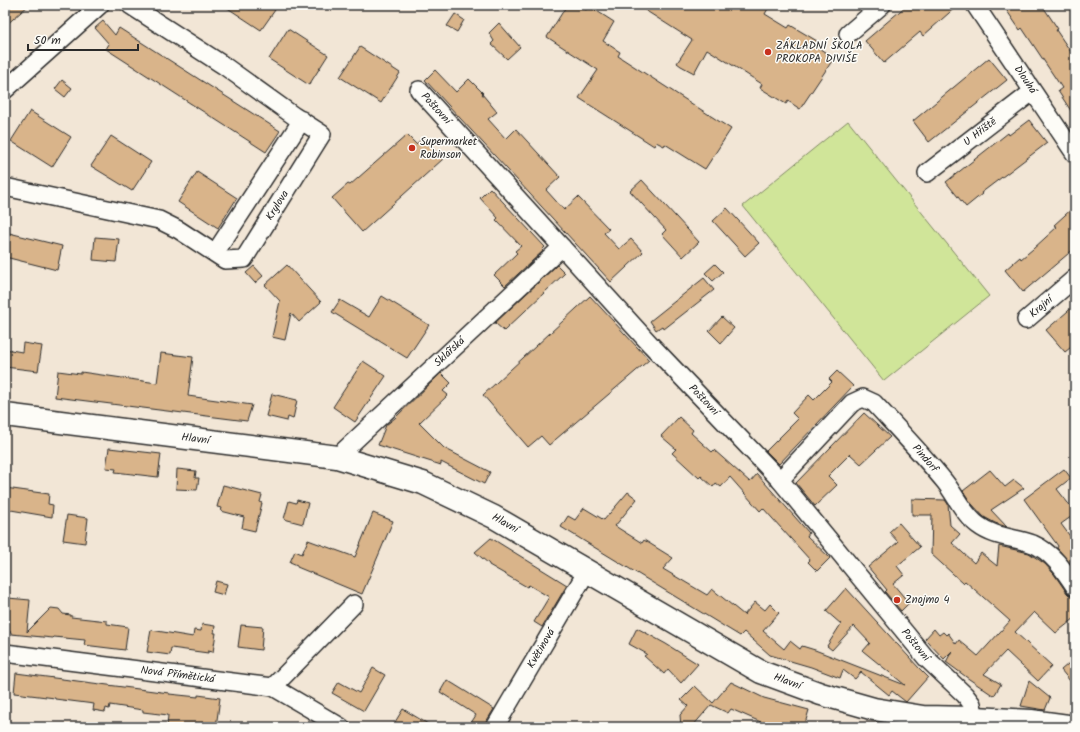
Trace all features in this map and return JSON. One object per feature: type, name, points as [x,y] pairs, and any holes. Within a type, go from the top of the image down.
[{"type":"main road","name":"Hlavní","points":[[5,414],[337,457],[422,483],[494,517],[762,672],[822,694],[874,709],[923,717],[1031,721],[1075,727]]},
{"type":"street","points":[[5,90],[100,5]]},
{"type":"street","name":"Krylova","points":[[5,187],[159,220],[179,230],[225,260],[244,259],[322,134],[223,65],[130,5]]},
{"type":"street","points":[[848,34],[882,5]]},
{"type":"street","name":"Dlouhá","points":[[975,5],[1075,154]]},
{"type":"street","name":"Poštovní","points":[[419,90],[651,345],[780,480],[926,658],[965,695],[972,704],[975,718]]},
{"type":"street","name":"U Hřiště","points":[[927,173],[1032,92]]},
{"type":"street","points":[[215,254],[302,120]]},
{"type":"street","name":"Sklářská","points":[[337,457],[562,247]]},
{"type":"street","name":"Krajní","points":[[1026,320],[1075,278]]},
{"type":"street","name":"Pindorf","points":[[780,480],[852,403],[863,398],[874,403],[946,483],[969,517],[978,525],[998,536],[1032,544],[1042,549],[1051,556],[1075,587]]},
{"type":"street","name":"Květinová","points":[[495,727],[587,571]]},
{"type":"street","points":[[273,688],[354,604]]},
{"type":"street","name":"Nová Přímětická","points":[[5,653],[273,688],[341,727]]},
{"type":"green space","points":[[848,121],[989,296],[884,381],[743,206]]},
{"type":"building","points":[[5,5],[29,5],[5,26]]},
{"type":"building","points":[[223,5],[268,5],[275,10],[261,30]]},
{"type":"building","points":[[567,5],[579,5],[586,10],[589,6],[614,22],[603,41],[620,52],[618,56],[731,129],[705,169],[665,144],[664,146],[656,142],[654,146],[579,98],[598,70],[547,37]]},
{"type":"building","name":"ZÁKLADNÍ ŠKOLA PROKOPA DIVIŠE","points":[[637,5],[770,5],[765,14],[788,28],[790,25],[817,41],[814,45],[834,58],[800,109],[788,101],[786,104],[760,88],[762,84],[707,49],[694,73],[681,66],[677,63],[692,40]]},
{"type":"building","points":[[907,5],[958,5],[923,36],[920,32],[884,63],[865,41]]},
{"type":"building","points":[[1003,5],[1042,5],[1058,29],[1056,30],[1075,58],[1075,117],[1058,91],[1062,88],[1022,28],[1020,30]]},
{"type":"building","points":[[455,14],[464,20],[457,32],[447,26]]},
{"type":"building","points":[[103,21],[115,35],[119,28],[280,131],[266,152],[106,49],[109,44],[95,28]]},
{"type":"building","points":[[499,23],[520,47],[507,59],[491,44],[494,41],[489,33]]},
{"type":"building","points":[[288,29],[328,55],[309,85],[269,59]]},
{"type":"building","points":[[360,47],[400,73],[381,103],[340,77]]},
{"type":"building","points":[[989,58],[1007,80],[929,142],[913,121]]},
{"type":"building","points":[[435,70],[456,92],[469,79],[483,93],[482,94],[497,112],[488,119],[506,139],[516,129],[560,177],[546,190],[564,210],[578,197],[609,229],[604,233],[619,249],[631,239],[643,252],[611,282],[425,80]]},
{"type":"building","points":[[62,80],[72,88],[65,97],[55,89]]},
{"type":"building","points":[[30,111],[71,137],[52,167],[11,141]]},
{"type":"building","points":[[1029,120],[1047,143],[981,193],[982,194],[966,207],[946,182],[1008,133],[1009,135]]},
{"type":"building","points":[[407,135],[416,144],[423,138],[443,159],[362,232],[332,198],[348,184],[350,185]]},
{"type":"building","points":[[111,136],[151,162],[132,191],[91,166]]},
{"type":"building","points":[[197,172],[237,198],[218,228],[178,202]]},
{"type":"building","points":[[642,180],[699,242],[683,257],[662,234],[666,230],[630,191]]},
{"type":"building","points":[[490,188],[545,247],[542,250],[543,251],[505,286],[494,275],[517,253],[515,251],[521,246],[496,220],[498,218],[480,198]]},
{"type":"building","points":[[1075,206],[1075,248],[1023,292],[1005,270],[1020,257],[1021,259],[1033,249],[1057,227],[1054,225]]},
{"type":"building","points":[[727,208],[759,243],[745,256],[713,221]]},
{"type":"building","points":[[5,232],[62,246],[57,270],[5,257]]},
{"type":"building","points":[[95,237],[119,239],[116,262],[93,260]]},
{"type":"building","points":[[715,264],[723,272],[713,281],[705,273]]},
{"type":"building","points":[[287,265],[321,302],[299,322],[291,313],[285,340],[272,337],[280,301],[265,285]]},
{"type":"building","points":[[557,265],[565,273],[504,331],[495,323]]},
{"type":"building","points":[[254,266],[263,276],[255,283],[246,273]]},
{"type":"building","points":[[704,278],[714,290],[664,329],[662,326],[656,330],[650,321]]},
{"type":"building","points":[[382,296],[429,325],[407,358],[332,312],[340,300],[369,317]]},
{"type":"building","points":[[590,296],[649,360],[549,445],[541,436],[528,447],[483,395]]},
{"type":"building","points":[[1075,305],[1075,344],[1065,352],[1046,330]]},
{"type":"building","points":[[722,317],[734,328],[721,343],[709,331]]},
{"type":"building","points":[[23,343],[42,346],[38,371],[5,367],[5,349],[22,352]]},
{"type":"building","points":[[161,353],[193,357],[188,396],[252,405],[247,421],[55,397],[58,371],[81,374],[81,372],[157,383]]},
{"type":"building","points":[[363,361],[386,376],[355,422],[333,407]]},
{"type":"building","points":[[837,371],[853,386],[779,464],[766,451],[798,419],[792,413],[809,395],[814,400],[832,382],[829,379]]},
{"type":"building","points":[[441,373],[451,383],[443,391],[448,395],[419,423],[444,448],[490,472],[484,484],[441,462],[441,465],[378,445],[386,425]]},
{"type":"building","points":[[272,394],[297,400],[293,419],[288,417],[287,421],[266,416]]},
{"type":"building","points":[[864,413],[890,437],[861,464],[850,454],[828,476],[837,485],[815,506],[796,483]]},
{"type":"building","points":[[679,417],[693,430],[691,433],[712,452],[714,450],[750,482],[757,474],[809,533],[807,536],[830,558],[817,571],[808,562],[810,560],[763,508],[760,511],[730,477],[721,487],[716,483],[713,487],[701,476],[699,478],[672,453],[676,449],[661,436]]},
{"type":"building","points":[[109,448],[161,454],[158,477],[115,472],[116,469],[106,468]]},
{"type":"building","points":[[177,469],[196,471],[195,478],[199,478],[197,490],[176,489]]},
{"type":"building","points":[[1064,469],[1071,478],[1057,489],[1075,512],[1075,514],[1061,524],[1075,543],[1075,569],[1057,548],[1058,546],[1024,499]]},
{"type":"building","points":[[990,470],[1005,487],[1014,480],[1024,488],[991,510],[1007,527],[984,517],[971,503],[963,491]]},
{"type":"building","points":[[223,485],[262,495],[260,502],[262,503],[255,531],[242,528],[244,517],[221,511],[222,508],[217,507]]},
{"type":"building","points":[[5,488],[49,494],[48,504],[53,505],[52,517],[5,509]]},
{"type":"building","points":[[628,492],[637,499],[615,526],[642,543],[644,540],[673,558],[663,569],[707,595],[712,589],[744,615],[755,602],[765,610],[770,604],[779,613],[763,631],[784,649],[790,641],[800,649],[802,646],[815,650],[905,685],[863,651],[870,643],[854,626],[832,650],[827,646],[841,624],[826,611],[846,588],[928,677],[906,702],[892,691],[889,695],[861,672],[855,679],[843,670],[840,678],[811,667],[770,655],[744,632],[740,636],[561,527],[568,516],[575,520],[584,508],[604,520]]},
{"type":"building","points":[[912,499],[945,500],[948,504],[950,525],[960,534],[952,543],[974,563],[981,553],[997,566],[999,546],[1029,553],[1045,564],[1067,593],[1070,596],[1075,597],[1075,618],[1056,633],[1034,612],[1015,632],[1052,666],[1038,681],[1006,651],[984,674],[1001,684],[994,696],[946,662],[952,651],[944,659],[925,639],[934,629],[939,635],[943,632],[946,635],[948,633],[956,644],[959,640],[978,656],[1010,621],[965,581],[963,583],[931,554],[932,515],[912,515]]},
{"type":"building","points":[[297,500],[308,503],[303,524],[284,519],[289,501],[296,503]]},
{"type":"building","points":[[373,513],[393,521],[362,594],[297,567],[297,565],[290,562],[295,551],[302,554],[308,540],[355,557]]},
{"type":"building","points":[[67,515],[88,518],[85,543],[63,540]]},
{"type":"building","points":[[899,523],[920,547],[897,566],[904,575],[893,584],[909,603],[901,611],[885,592],[887,590],[868,567],[898,542],[889,532]]},
{"type":"building","points":[[491,538],[567,585],[542,627],[534,622],[549,597],[529,585],[527,587],[489,565],[475,552]]},
{"type":"building","points":[[216,581],[227,584],[224,595],[213,592]]},
{"type":"building","points":[[8,598],[30,600],[27,632],[51,608],[59,609],[63,614],[71,615],[71,617],[107,621],[107,624],[128,627],[125,650],[84,645],[85,640],[11,634],[11,632],[5,632],[5,610]]},
{"type":"building","points":[[202,624],[215,626],[214,633],[216,633],[213,652],[208,651],[208,653],[171,648],[170,655],[147,652],[151,630],[193,637],[194,630],[201,631]]},
{"type":"building","points":[[241,625],[263,627],[261,650],[238,647]]},
{"type":"building","points":[[637,628],[698,664],[681,683],[668,669],[664,674],[644,656],[647,654],[629,644]]},
{"type":"building","points":[[1075,658],[1075,687],[1061,670]]},
{"type":"building","points":[[373,668],[385,675],[364,711],[332,693],[339,682],[359,693]]},
{"type":"building","points":[[16,673],[169,694],[198,697],[198,695],[220,698],[216,727],[167,727],[168,715],[143,712],[143,710],[110,705],[109,709],[106,708],[105,712],[93,710],[94,704],[14,693]]},
{"type":"building","points":[[447,680],[494,709],[486,722],[485,727],[477,727],[471,723],[476,715],[440,692]]},
{"type":"building","points":[[1029,681],[1050,698],[1045,710],[1021,706]]},
{"type":"building","points":[[731,682],[764,698],[809,710],[804,727],[772,727],[731,709],[728,713],[711,705],[692,727],[681,727],[680,715],[688,706],[681,700],[695,686],[713,703]]},
{"type":"building","points":[[403,709],[433,727],[392,727]]},
{"type":"place","name":"ZÁKLADNÍ ŠKOLA PROKOPA DIVIŠE","points":[[768,52]]},
{"type":"place","name":"Supermarket Robinson","points":[[412,148]]},
{"type":"place","name":"Znojmo 4","points":[[897,600]]}]
